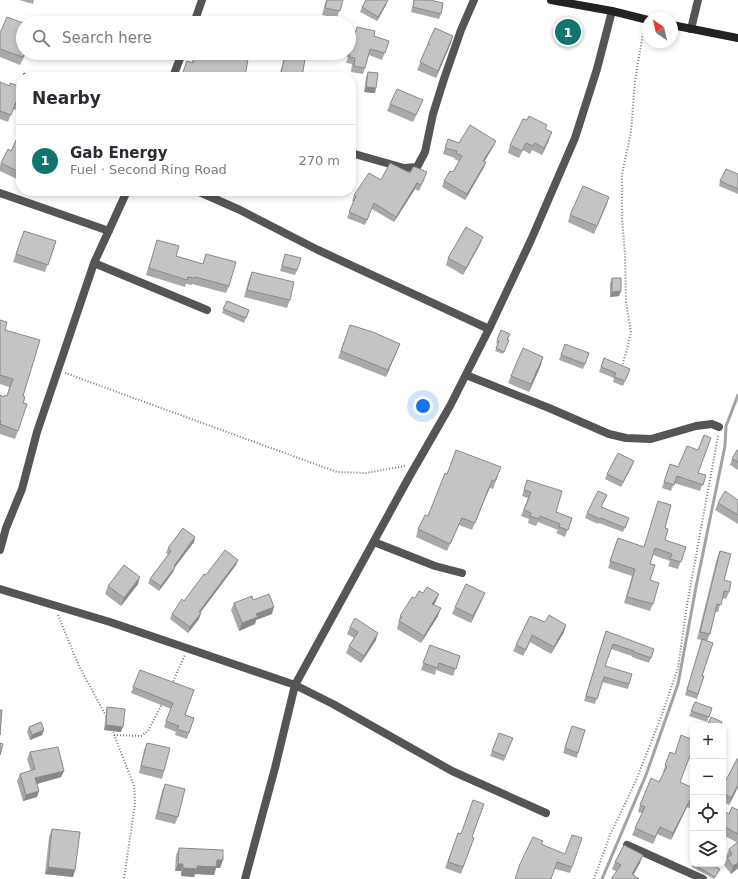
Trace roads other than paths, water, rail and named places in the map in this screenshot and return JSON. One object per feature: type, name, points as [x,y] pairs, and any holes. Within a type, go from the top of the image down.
[{"type":"street","points":[[196,16],[202,0]]},
{"type":"street","points":[[356,154],[404,168],[417,167],[425,152],[433,114],[444,79],[461,30],[474,0]]},
{"type":"street","points":[[551,0],[612,11],[642,19]]},
{"type":"street","points":[[691,29],[698,0]]},
{"type":"street","points":[[245,879],[276,768],[295,686],[466,375],[531,240],[575,138],[597,70],[612,11]]},
{"type":"street","points":[[678,26],[738,38]]},
{"type":"street","points":[[175,72],[179,60]]},
{"type":"street","points":[[0,193],[109,231]]},
{"type":"street","points":[[0,550],[6,528],[22,489],[37,432],[59,371],[68,337],[94,263],[125,196]]},
{"type":"street","points":[[208,196],[240,210],[318,250],[489,329]]},
{"type":"street","points":[[94,263],[207,310]]},
{"type":"street","points":[[466,375],[609,434],[626,438],[651,439],[696,426],[712,424],[719,427]]},
{"type":"street","points":[[374,542],[435,566],[462,573]]},
{"type":"street","points":[[0,589],[110,622],[295,686],[333,704],[452,771],[546,813]]},
{"type":"street","points":[[627,845],[703,879]]},
{"type":"waterway","points":[[602,879],[646,775],[678,684],[725,446],[726,426],[738,395]]},
{"type":"place","name":"Gab Energy","points":[[568,32]]}]
